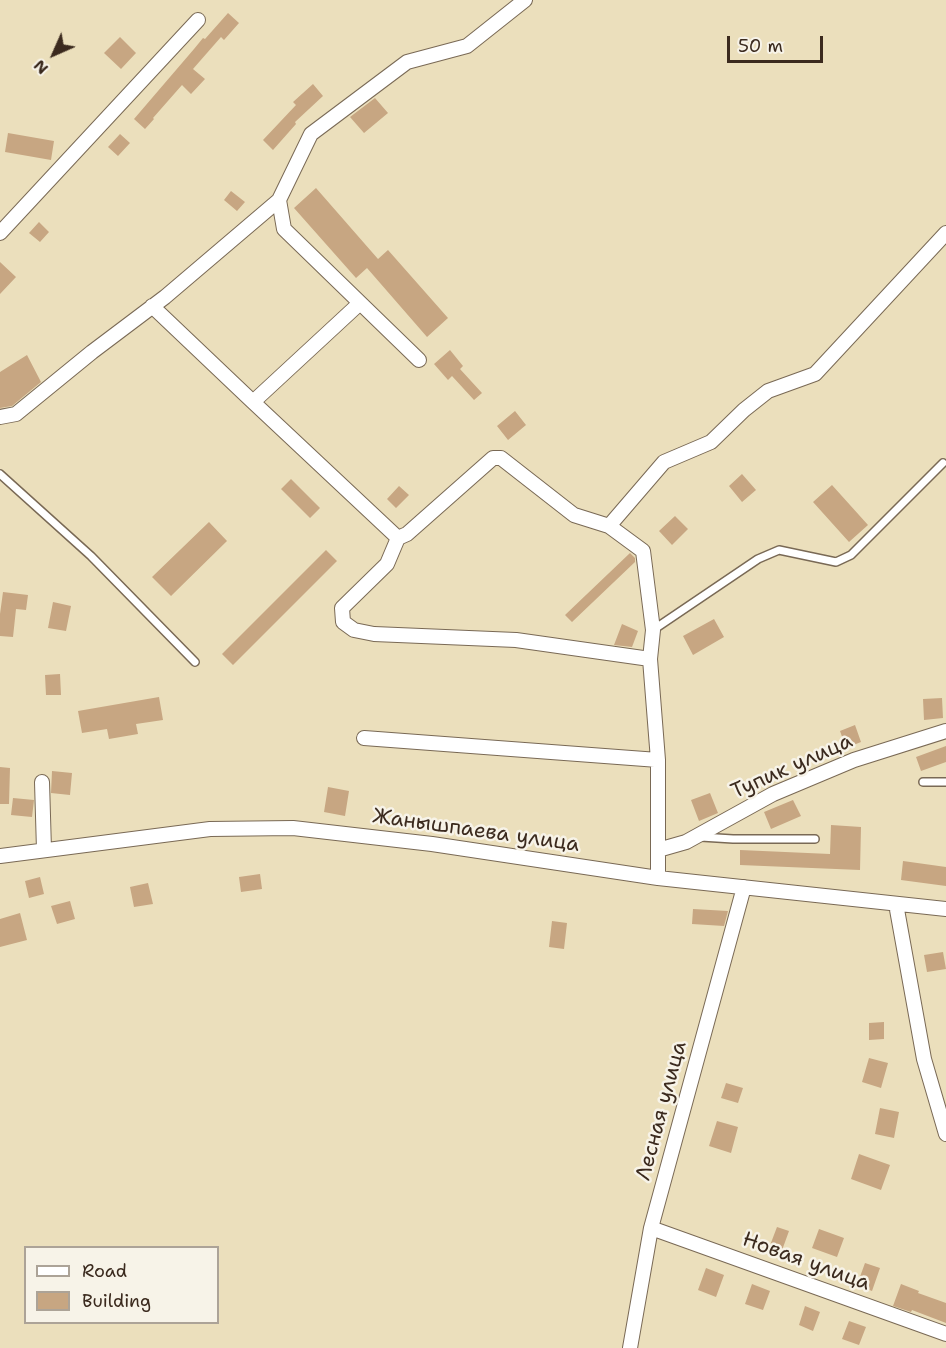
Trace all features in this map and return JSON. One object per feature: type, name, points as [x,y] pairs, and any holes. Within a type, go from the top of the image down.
[{"type":"street","points":[[0,417],[16,414],[152,306],[279,200],[310,134],[407,62],[467,46],[525,0]]},
{"type":"street","points":[[0,234],[198,20]]},
{"type":"street","points":[[279,200],[284,229],[419,360]]},
{"type":"street","points":[[609,526],[664,462],[711,442],[744,410],[768,391],[815,374],[946,233]]},
{"type":"street","points":[[253,402],[360,303]]},
{"type":"street","points":[[152,306],[398,538]]},
{"type":"street","points":[[650,659],[516,640],[374,634],[354,630],[343,622],[342,608],[387,564],[398,538],[406,534],[493,458],[501,458],[574,515],[609,526],[643,551],[653,630],[650,659],[658,760],[658,878]]},
{"type":"street","name":"Тупик улица","points":[[658,850],[687,842],[773,794],[854,759],[946,731]]},
{"type":"street","points":[[364,738],[658,760]]},
{"type":"street","points":[[42,782],[44,850]]},
{"type":"street","name":"Жанышпаева улица","points":[[0,856],[210,829],[292,828],[432,844],[658,878],[946,909]]},
{"type":"street","name":"Лесная улица","points":[[630,1348],[651,1228],[744,887]]},
{"type":"street","points":[[896,904],[924,1059],[946,1134]]},
{"type":"street","name":"Новая улица","points":[[651,1228],[946,1334]]},
{"type":"lane","points":[[653,630],[758,559],[779,550],[836,562],[851,555],[943,463]]},
{"type":"lane","points":[[0,474],[91,556],[195,662]]},
{"type":"lane","points":[[923,782],[946,782]]},
{"type":"lane","points":[[696,837],[815,839]]},
{"type":"building","points":[[228,13],[239,23],[224,40],[221,37],[193,69],[205,79],[191,94],[182,85],[145,129],[134,119],[203,38],[205,39]]},
{"type":"building","points":[[120,37],[136,53],[121,69],[104,53]]},
{"type":"building","points":[[313,84],[323,96],[295,122],[296,124],[273,150],[263,140],[296,105],[293,102]]},
{"type":"building","points":[[375,98],[388,113],[364,133],[350,117]]},
{"type":"building","points":[[8,133],[54,141],[51,160],[5,152]]},
{"type":"building","points":[[120,134],[130,143],[118,156],[108,147]]},
{"type":"building","points":[[316,188],[378,259],[388,250],[448,318],[427,337],[367,268],[356,278],[294,208]]},
{"type":"building","points":[[231,191],[245,202],[237,211],[224,200]]},
{"type":"building","points":[[39,222],[49,232],[40,242],[29,233]]},
{"type":"building","points":[[0,262],[16,277],[0,294]]},
{"type":"building","points":[[450,350],[463,366],[460,369],[482,393],[474,400],[452,376],[448,380],[434,364]]},
{"type":"building","points":[[27,355],[41,382],[12,406],[0,408],[0,372]]},
{"type":"building","points":[[515,411],[526,425],[508,440],[497,426]]},
{"type":"building","points":[[742,474],[756,490],[742,502],[729,486]]},
{"type":"building","points":[[291,479],[320,508],[310,518],[281,489]]},
{"type":"building","points":[[832,485],[868,525],[849,542],[813,502]]},
{"type":"building","points":[[399,486],[409,495],[396,508],[387,499]]},
{"type":"building","points":[[675,516],[688,529],[672,545],[659,531]]},
{"type":"building","points":[[209,522],[227,541],[171,596],[152,577]]},
{"type":"building","points":[[326,550],[337,561],[233,665],[222,654]]},
{"type":"building","points":[[630,553],[635,558],[635,562],[572,622],[565,615]]},
{"type":"building","points":[[3,592],[28,595],[26,610],[16,609],[13,637],[0,636]]},
{"type":"building","points":[[53,602],[71,606],[66,631],[48,628]]},
{"type":"building","points":[[714,619],[724,637],[693,655],[683,636]]},
{"type":"building","points":[[622,624],[638,631],[632,647],[614,645]]},
{"type":"building","points":[[60,674],[61,695],[46,695],[45,675]]},
{"type":"building","points":[[159,697],[163,720],[136,724],[138,734],[109,739],[107,729],[82,733],[78,711]]},
{"type":"building","points":[[942,698],[943,718],[924,720],[923,699]]},
{"type":"building","points":[[855,725],[861,742],[846,748],[840,731]]},
{"type":"building","points":[[946,746],[946,762],[921,771],[916,757]]},
{"type":"building","points":[[0,767],[10,768],[9,804],[0,804]]},
{"type":"building","points":[[52,771],[72,773],[70,795],[51,793]]},
{"type":"building","points":[[328,787],[349,791],[345,816],[324,812]]},
{"type":"building","points":[[710,793],[718,813],[699,821],[691,800]]},
{"type":"building","points":[[13,798],[34,800],[32,817],[11,815]]},
{"type":"building","points":[[793,800],[801,816],[771,829],[764,812]]},
{"type":"building","points":[[831,825],[861,827],[860,870],[740,865],[740,850],[830,854]]},
{"type":"building","points":[[903,861],[946,867],[946,886],[901,880]]},
{"type":"building","points":[[260,874],[262,889],[241,892],[239,877]]},
{"type":"building","points":[[40,877],[44,894],[29,898],[25,881]]},
{"type":"building","points":[[148,883],[153,904],[134,907],[130,887]]},
{"type":"building","points":[[70,901],[75,919],[57,924],[51,906]]},
{"type":"building","points":[[693,909],[728,911],[724,926],[692,924]]},
{"type":"building","points":[[20,913],[27,940],[0,947],[0,919]]},
{"type":"building","points":[[552,921],[567,923],[564,949],[549,947]]},
{"type":"building","points":[[943,952],[946,969],[927,972],[924,955]]},
{"type":"building","points":[[884,1022],[884,1039],[869,1040],[869,1023]]},
{"type":"building","points":[[869,1058],[888,1063],[881,1088],[862,1082]]},
{"type":"building","points":[[726,1083],[743,1088],[738,1103],[721,1098]]},
{"type":"building","points":[[880,1108],[899,1112],[894,1138],[875,1134]]},
{"type":"building","points":[[717,1121],[738,1127],[731,1153],[709,1146]]},
{"type":"building","points":[[859,1154],[890,1165],[881,1190],[851,1179]]},
{"type":"building","points":[[777,1227],[789,1231],[781,1253],[769,1248]]},
{"type":"building","points":[[819,1229],[844,1238],[837,1257],[812,1248]]},
{"type":"building","points":[[865,1263],[880,1268],[872,1291],[857,1285]]},
{"type":"building","points":[[706,1268],[724,1275],[716,1297],[698,1290]]},
{"type":"building","points":[[752,1284],[770,1291],[763,1310],[745,1304]]},
{"type":"building","points":[[901,1284],[946,1303],[946,1323],[912,1310],[911,1312],[893,1306]]},
{"type":"building","points":[[805,1306],[820,1312],[813,1331],[799,1325]]},
{"type":"building","points":[[849,1321],[866,1327],[859,1345],[842,1339]]}]
